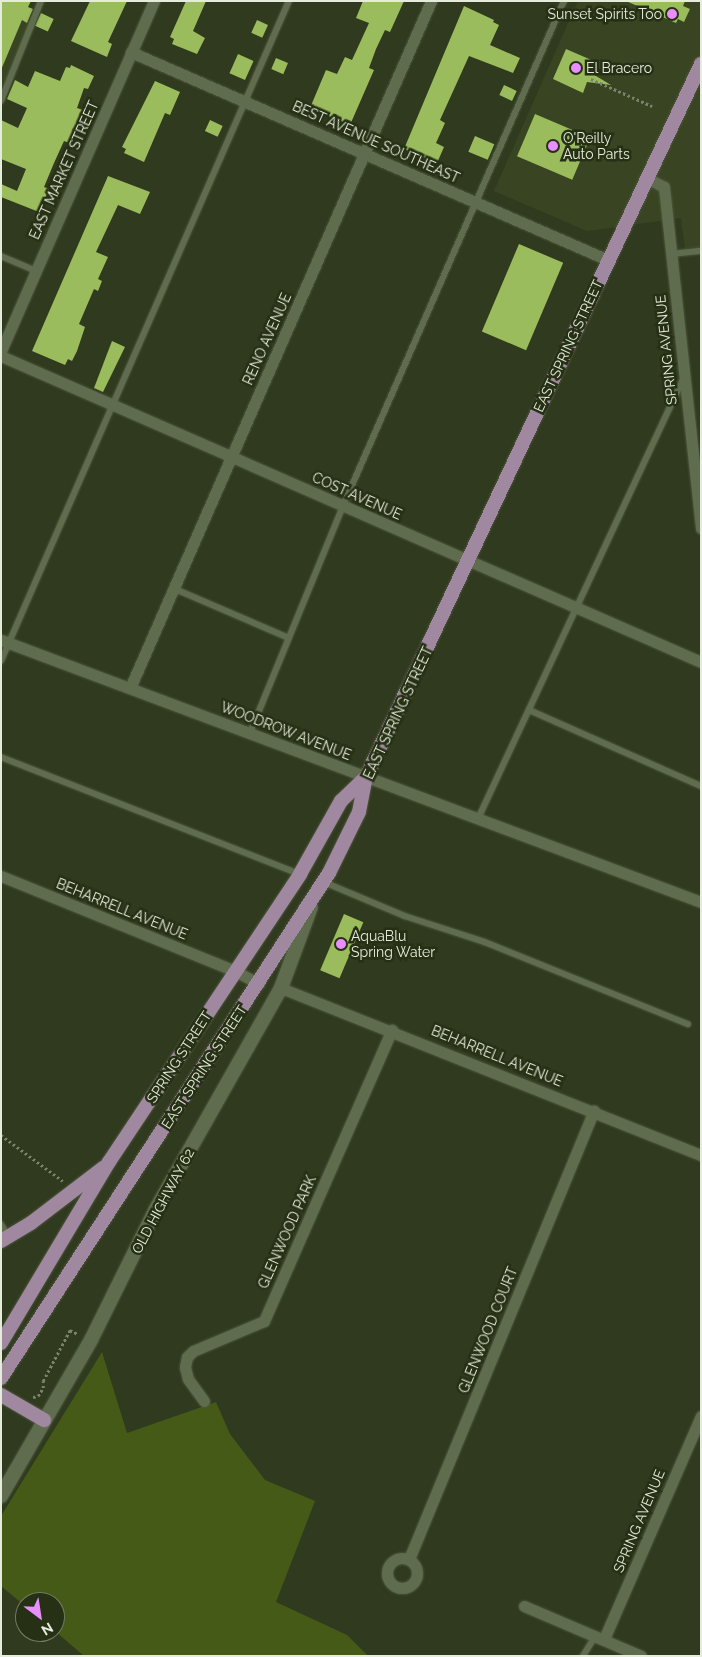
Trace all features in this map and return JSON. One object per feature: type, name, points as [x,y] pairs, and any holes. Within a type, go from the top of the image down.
[{"type":"main road","name":"EAST SPRING STREET","points":[[1,1378],[324,882],[359,812],[366,777],[700,67]]},
{"type":"main road","name":"SPRING STREET","points":[[1,1343],[109,1162],[300,874],[342,801],[366,777]]},
{"type":"main road","points":[[5,1239],[66,1198],[109,1162]]},
{"type":"main road","points":[[1,1395],[44,1420]]},
{"type":"street","name":"EAST MARKET STREET","points":[[1,351],[154,1]]},
{"type":"street","name":"RENO AVENUE","points":[[130,688],[431,1]]},
{"type":"street","name":"BEST AVENUE SOUTHEAST","points":[[132,52],[608,260]]},
{"type":"street","name":"SPRING AVENUE","points":[[647,178],[664,186],[684,377],[698,486],[701,528]]},
{"type":"street","name":"COST AVENUE","points":[[1,356],[701,662]]},
{"type":"street","name":"WOODROW AVENUE","points":[[5,641],[701,902]]},
{"type":"street","name":"BEHARRELL AVENUE","points":[[1,876],[235,971],[259,984]]},
{"type":"street","name":"OLD HIGHWAY 62","points":[[1,1496],[91,1340],[156,1209],[280,988],[313,901]]},
{"type":"street","name":"BEHARRELL AVENUE","points":[[280,988],[392,1030],[701,1154]]},
{"type":"street","name":"GLENWOOD PARK","points":[[204,1401],[188,1379],[184,1367],[186,1357],[193,1351],[264,1320],[392,1030]]},
{"type":"street","name":"GLENWOOD COURT","points":[[409,1560],[594,1111]]},
{"type":"street","name":"SPRING AVENUE","points":[[600,1637],[701,1416]]},
{"type":"street","points":[[524,1606],[641,1656]]},
{"type":"lane","points":[[1,100],[42,1]]},
{"type":"lane","points":[[1,661],[5,641],[246,102],[289,1]]},
{"type":"lane","points":[[250,733],[343,506],[564,1]]},
{"type":"lane","points":[[671,254],[701,251]]},
{"type":"lane","points":[[1,256],[36,271]]},
{"type":"lane","points":[[478,819],[684,377]]},
{"type":"lane","points":[[173,588],[289,638]]},
{"type":"lane","points":[[529,710],[701,786]]},
{"type":"lane","points":[[1,757],[300,874]]},
{"type":"lane","points":[[324,882],[405,916],[485,942],[688,1024]]},
{"type":"lane","points":[[1,1224],[5,1239]]},
{"type":"lane","points":[[583,1656],[600,1637]]},
{"type":"path","points":[[591,78],[652,106]]},
{"type":"path","points":[[1,1135],[63,1181]]},
{"type":"path","points":[[24,1394],[31,1398],[38,1396],[70,1330],[91,1340]]},
{"type":"shaded area","points":[[578,1],[701,1],[701,247],[685,248],[681,218],[587,231],[494,191]]},
{"type":"shaded area","points":[[1,6],[37,23],[1,93]]},
{"type":"green space","points":[[102,1352],[127,1433],[216,1402],[230,1434],[265,1480],[315,1501],[276,1602],[347,1635],[368,1656],[84,1656],[65,1640],[65,1592],[15,1592],[15,1598],[1,1586],[1,1516]]},
{"type":"building","points":[[1,1],[31,1],[28,7],[33,9],[27,23],[22,20],[1,70]]},
{"type":"building","points":[[90,1],[127,1],[108,42],[112,44],[107,57],[71,41]]},
{"type":"building","points":[[186,1],[206,1],[193,31],[205,38],[197,54],[172,44],[174,39],[170,37]]},
{"type":"building","points":[[363,1],[404,1],[390,32],[385,30],[376,49],[369,68],[374,70],[350,125],[310,108],[326,70],[337,74],[345,57],[352,60],[369,23],[356,18]]},
{"type":"building","name":"Sunset Spirits Too","points":[[626,1],[685,1],[683,6],[690,9],[684,22],[678,19],[676,23]]},
{"type":"building","points":[[464,6],[494,20],[493,22],[499,25],[490,45],[520,58],[513,73],[469,56],[440,120],[445,123],[436,143],[444,147],[437,163],[404,149]]},
{"type":"building","points":[[41,13],[54,19],[48,32],[35,26]]},
{"type":"building","points":[[257,20],[268,25],[262,38],[251,33]]},
{"type":"building","name":"El Bracero","points":[[566,49],[596,62],[591,73],[611,85],[587,82],[583,93],[553,79]]},
{"type":"building","points":[[238,54],[254,61],[245,80],[229,73]]},
{"type":"building","points":[[276,58],[288,63],[283,74],[271,69]]},
{"type":"building","points":[[71,65],[94,76],[88,89],[84,88],[77,108],[83,110],[69,143],[64,141],[54,163],[44,187],[49,189],[39,212],[1,197],[1,184],[17,191],[26,169],[1,159],[1,120],[18,128],[27,108],[7,99],[15,80],[28,87],[35,71],[60,81],[66,67],[70,68]]},
{"type":"building","points":[[155,81],[180,92],[170,115],[165,113],[144,162],[124,153],[126,149],[122,147]]},
{"type":"building","points":[[504,85],[517,91],[512,101],[499,95]]},
{"type":"building","name":"O'Reilly Auto Parts","points":[[535,114],[590,137],[572,180],[517,156]]},
{"type":"building","points":[[210,120],[223,126],[218,137],[205,131]]},
{"type":"building","points":[[475,136],[494,144],[488,160],[468,152]]},
{"type":"building","points":[[108,176],[150,192],[140,214],[118,205],[96,252],[108,257],[98,279],[102,281],[98,291],[94,289],[79,324],[85,327],[77,351],[72,361],[68,359],[65,365],[32,351]]},
{"type":"building","points":[[519,244],[563,263],[526,350],[482,331]]},
{"type":"building","points":[[112,341],[125,347],[103,392],[94,388]]},
{"type":"building","name":"AquaBlu Spring Water","points":[[344,914],[363,922],[339,978],[320,970]]},
{"type":"place","name":"Sunset Spirits Too","points":[[672,14]]},
{"type":"place","name":"El Bracero","points":[[576,68]]},
{"type":"place","name":"O'Reilly Auto Parts","points":[[553,146]]},
{"type":"place","name":"AquaBlu Spring Water","points":[[341,944]]}]
